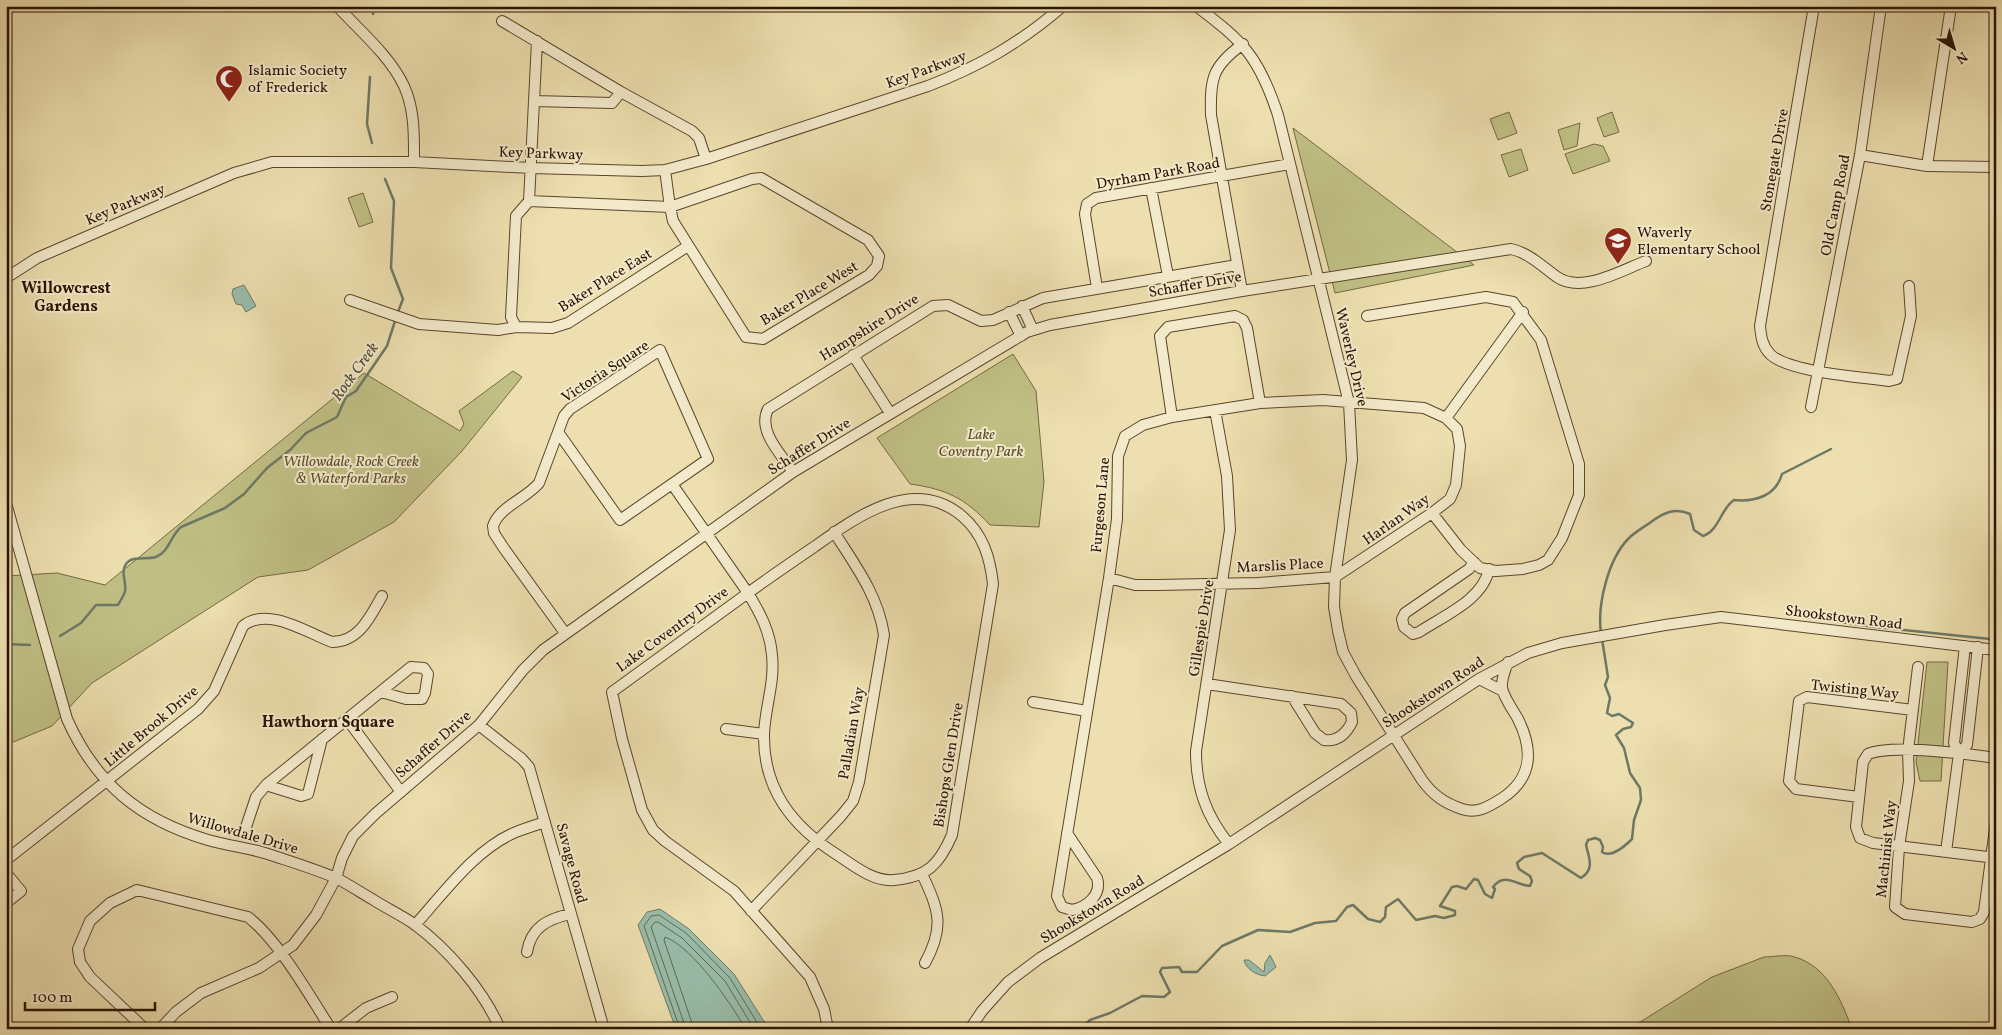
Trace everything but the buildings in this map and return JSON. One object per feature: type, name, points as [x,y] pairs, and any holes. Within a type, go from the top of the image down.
[{"type":"street","points":[[337,6],[394,69],[404,87],[414,128],[414,162]]},
{"type":"street","name":"Key Parkway","points":[[6,278],[37,258],[234,174],[272,162],[414,162],[531,168],[665,170],[706,159],[966,71],[1019,41],[1062,6]]},
{"type":"street","name":"Waverley Drive","points":[[1196,6],[1243,44],[1266,80],[1278,115],[1349,403],[1352,460],[1335,577],[1334,607],[1343,652],[1393,736]]},
{"type":"street","name":"Stonegate Drive","points":[[1814,6],[1760,326],[1764,346],[1770,354],[1789,364],[1819,371]]},
{"type":"street","name":"Old Camp Road","points":[[1811,407],[1860,155],[1881,6]]},
{"type":"street","points":[[1928,166],[1951,6]]},
{"type":"street","points":[[502,21],[620,92],[692,131],[699,138],[706,159]]},
{"type":"street","points":[[516,327],[511,317],[516,216],[529,201],[537,41]]},
{"type":"street","points":[[1242,291],[1211,115],[1210,86],[1220,64],[1243,44]]},
{"type":"street","points":[[534,101],[612,103],[620,92]]},
{"type":"street","points":[[1860,155],[1928,166],[1996,167]]},
{"type":"street","name":"Dyrham Park Road","points":[[1098,288],[1085,214],[1087,204],[1096,198],[1290,164]]},
{"type":"street","name":"Baker Place West","points":[[665,170],[670,207],[673,221],[746,337],[763,339],[869,275],[877,266],[879,256],[868,240],[761,178],[752,179],[670,207]]},
{"type":"street","points":[[1151,188],[1168,276]]},
{"type":"street","points":[[529,201],[670,207]]},
{"type":"street","name":"Baker Place East","points":[[350,300],[404,319],[433,326],[498,330],[516,327],[552,328],[568,323],[688,246]]},
{"type":"street","name":"Schaffer Drive","points":[[160,1029],[176,1012],[201,994],[259,968],[293,946],[316,915],[336,878],[342,858],[353,836],[401,792],[480,725],[524,670],[543,650],[793,472],[1021,336],[1033,330],[1242,291],[1511,249],[1528,256],[1559,279],[1576,283],[1592,280],[1646,261]]},
{"type":"street","name":"Hampshire Drive","points":[[793,472],[766,432],[765,416],[774,403],[933,306],[948,305],[981,321],[993,320],[1044,298],[1237,264]]},
{"type":"street","points":[[1819,371],[1889,381],[1896,379],[1911,316],[1909,286]]},
{"type":"street","points":[[1367,316],[1486,297],[1513,302],[1523,312],[1541,340],[1579,464],[1578,494],[1562,538],[1548,560],[1523,569],[1480,568],[1461,550],[1432,513]]},
{"type":"street","points":[[1022,306],[1033,330]]},
{"type":"street","points":[[1010,312],[1021,336]]},
{"type":"street","points":[[1349,403],[1424,408],[1446,418],[1523,312]]},
{"type":"street","points":[[1172,416],[1160,336],[1168,327],[1235,316],[1243,320],[1248,328],[1260,404]]},
{"type":"street","name":"Victoria Square","points":[[660,350],[708,458],[620,520],[558,432],[564,416],[570,409],[660,350]]},
{"type":"street","points":[[853,355],[890,413]]},
{"type":"street","name":"Furgeson Lane","points":[[1067,833],[1096,878],[1099,886],[1093,899],[1072,910],[1062,906],[1057,896],[1067,833],[1087,711],[1117,519],[1118,456],[1125,436],[1143,425],[1172,416],[1260,404],[1323,400],[1349,403]]},
{"type":"street","name":"Gillespie Drive","points":[[1215,410],[1227,476],[1230,530],[1224,583],[1196,751],[1196,768],[1200,793],[1214,826],[1229,844]]},
{"type":"street","name":"Harlan Way","points":[[1335,577],[1450,499],[1456,485],[1460,446],[1457,429],[1446,418]]},
{"type":"street","points":[[558,432],[539,483],[532,492],[499,515],[493,526],[494,533],[503,547],[565,633]]},
{"type":"street","points":[[672,484],[748,593],[763,618],[772,656],[773,676],[764,734],[766,763],[774,787],[785,809],[800,827],[817,842],[864,873],[887,881],[922,874],[935,903],[939,927],[935,944],[925,963]]},
{"type":"street","name":"Bishops Glen Drive","points":[[748,593],[834,532],[874,508],[891,502],[922,499],[938,502],[953,509],[976,531],[984,545],[990,563],[993,584],[952,835],[944,853],[922,874]]},
{"type":"street","name":"Willowdale Drive","points":[[6,503],[67,719],[82,750],[107,782],[126,801],[148,815],[181,831],[209,841],[269,854],[336,878],[415,925],[473,982],[494,1014],[500,1029]]},
{"type":"street","name":"Palladian Way","points":[[751,911],[817,842],[852,801],[859,782],[884,634],[881,616],[874,595],[834,532]]},
{"type":"street","points":[[1474,562],[1469,569],[1405,613],[1402,619],[1404,627],[1413,634],[1418,632],[1466,601],[1482,588],[1487,581],[1489,569]]},
{"type":"street","name":"Marslis Place","points":[[1108,578],[1135,585],[1258,583],[1335,577]]},
{"type":"street","name":"Lake Coventry Drive","points":[[748,593],[612,692],[622,739],[642,810],[652,830],[734,891],[810,977],[824,1009],[828,1029]]},
{"type":"street","name":"Little Brook Drive","points":[[107,782],[198,709],[214,691],[243,626],[251,619],[269,618],[332,642],[342,642],[363,628],[382,596]]},
{"type":"street","name":"Shookstown Road","points":[[970,1029],[982,1011],[1008,982],[1040,958],[1229,844],[1479,679],[1528,652],[1562,643],[1721,618],[1996,650]]},
{"type":"street","points":[[1946,852],[1959,753],[1954,744],[1965,646]]},
{"type":"street","points":[[1959,753],[1967,745],[1978,647]]},
{"type":"street","points":[[1393,736],[1426,786],[1437,797],[1447,803],[1467,810],[1481,810],[1518,786],[1526,770],[1528,743],[1503,691],[1503,674],[1508,662]]},
{"type":"street","points":[[246,827],[256,797],[266,785],[411,667],[424,668],[428,674],[426,694],[422,699],[406,699],[381,692]]},
{"type":"street","name":"Machinist Way","points":[[1918,667],[1908,751],[1909,781],[1899,847],[1895,907],[1905,914],[1972,922],[1980,920],[1984,912],[1994,858],[1996,821]]},
{"type":"street","points":[[1479,679],[1503,691]]},
{"type":"street","points":[[1206,684],[1292,696],[1341,704],[1351,713],[1352,722],[1340,737],[1333,740],[1324,740],[1315,733],[1292,696]]},
{"type":"street","name":"Twisting Way","points":[[1859,797],[1796,789],[1789,781],[1799,701],[1807,697],[1913,710]]},
{"type":"street","points":[[1033,702],[1087,711]]},
{"type":"street","points":[[348,719],[401,792]]},
{"type":"street","name":"Savage Road","points":[[480,725],[522,759],[529,767],[604,1029]]},
{"type":"street","points":[[726,729],[764,734]]},
{"type":"street","points":[[266,785],[301,796],[308,794],[311,791],[322,739]]},
{"type":"street","points":[[1994,858],[1874,843],[1860,838],[1856,827],[1863,762],[1868,754],[1887,750],[1959,753],[1996,758]]},
{"type":"street","points":[[6,860],[107,782]]},
{"type":"street","points":[[415,925],[472,863],[493,846],[515,832],[546,822]]},
{"type":"street","points":[[6,873],[21,892],[6,903]]},
{"type":"street","points":[[145,1029],[90,977],[80,962],[78,949],[90,921],[110,903],[123,895],[137,890],[242,914],[260,927],[281,954],[331,1029]]},
{"type":"street","points":[[527,952],[534,932],[543,923],[570,914]]},
{"type":"street","points":[[339,1029],[366,1008],[392,996]]},
{"type":"green space","points":[[1509,112],[1517,133],[1498,140],[1490,119]]},
{"type":"green space","points":[[1612,112],[1619,132],[1604,137],[1597,118]]},
{"type":"green space","points":[[1580,123],[1577,146],[1564,150],[1558,130]]},
{"type":"green space","points":[[1293,128],[1474,265],[1335,293]]},
{"type":"green space","points":[[1594,144],[1603,146],[1610,161],[1573,174],[1565,154]]},
{"type":"green space","points":[[1521,149],[1528,170],[1509,177],[1501,155]]},
{"type":"green space","points":[[363,193],[373,222],[359,227],[348,198]]},
{"type":"green space","name":"Lake Coventry Park","points":[[1013,354],[1036,391],[1044,482],[1039,527],[990,525],[972,508],[954,496],[910,484],[877,438]]},
{"type":"green space","name":"Willowdale, Rock Creek & Waterford Parks","points":[[513,371],[522,377],[462,451],[394,522],[308,570],[258,577],[92,683],[52,726],[6,745],[6,576],[57,573],[105,585],[364,373],[460,431],[464,424],[459,411]]},
{"type":"green space","points":[[1927,662],[1948,662],[1941,781],[1920,781],[1916,762]]},
{"type":"green space","points":[[1791,956],[1816,968],[1825,977],[1838,996],[1852,1029],[1629,1029],[1712,977],[1764,957]]},
{"type":"water","points":[[244,285],[256,306],[246,312],[242,305],[236,304],[232,294],[233,289]]},
{"type":"water","points":[[660,909],[689,929],[734,974],[765,1023],[765,1029],[676,1029],[638,925],[647,912]]},
{"type":"water","points":[[1270,955],[1276,967],[1265,976],[1252,971],[1244,960],[1249,960],[1264,972],[1265,963]]},
{"type":"waterway","name":"Rock Creek","points":[[373,14],[374,6]]},
{"type":"waterway","name":"Rock Creek","points":[[370,77],[367,124],[372,143]]},
{"type":"waterway","name":"Rock Creek","points":[[385,179],[394,201],[391,268],[403,299],[398,312]]},
{"type":"waterway","name":"Rock Creek","points":[[60,636],[81,623],[96,605],[118,605],[125,591],[124,567],[129,561],[160,555],[181,527],[225,508],[244,494],[267,468],[290,450],[306,433],[337,417],[346,397],[356,391],[387,346],[396,318]]},
{"type":"waterway","points":[[1601,633],[1601,609],[1606,583],[1615,558],[1629,538],[1660,516],[1674,511],[1690,514],[1694,530],[1703,536],[1713,529],[1726,508],[1734,500],[1750,500],[1764,496],[1775,488],[1782,474],[1831,449]]},
{"type":"waterway","points":[[1801,616],[1875,627],[1990,639]]},
{"type":"waterway","points":[[1081,1029],[1090,1020],[1110,1013],[1142,996],[1164,997],[1170,992],[1160,972],[1162,968],[1179,967],[1182,972],[1197,972],[1222,946],[1258,930],[1290,932],[1315,923],[1336,921],[1347,907],[1353,905],[1368,919],[1380,922],[1385,917],[1386,907],[1398,899],[1416,920],[1435,916],[1444,918],[1455,915],[1455,911],[1440,906],[1452,887],[1457,886],[1466,889],[1474,879],[1478,880],[1485,894],[1492,898],[1495,889],[1493,887],[1502,880],[1511,880],[1530,886],[1532,881],[1530,876],[1519,869],[1517,863],[1524,857],[1542,853],[1581,878],[1590,867],[1586,845],[1588,840],[1595,838],[1600,840],[1603,847],[1602,852],[1606,853],[1622,848],[1632,839],[1634,820],[1641,800],[1640,788],[1630,773],[1624,748],[1616,735],[1623,729],[1631,727],[1633,723],[1619,714],[1612,716],[1607,713],[1610,698],[1605,685],[1608,677],[1602,639]]},
{"type":"waterway","name":"Rock Creek","points":[[6,644],[30,645]]},
{"type":"place","name":"Islamic Society of Frederick","points":[[229,103]]},
{"type":"place","name":"Waverly Elementary School","points":[[1618,265]]},
{"type":"district","name":"Willowcrest Gardens","points":[[66,296]]},
{"type":"district","name":"Hawthorn Square","points":[[328,721]]}]
